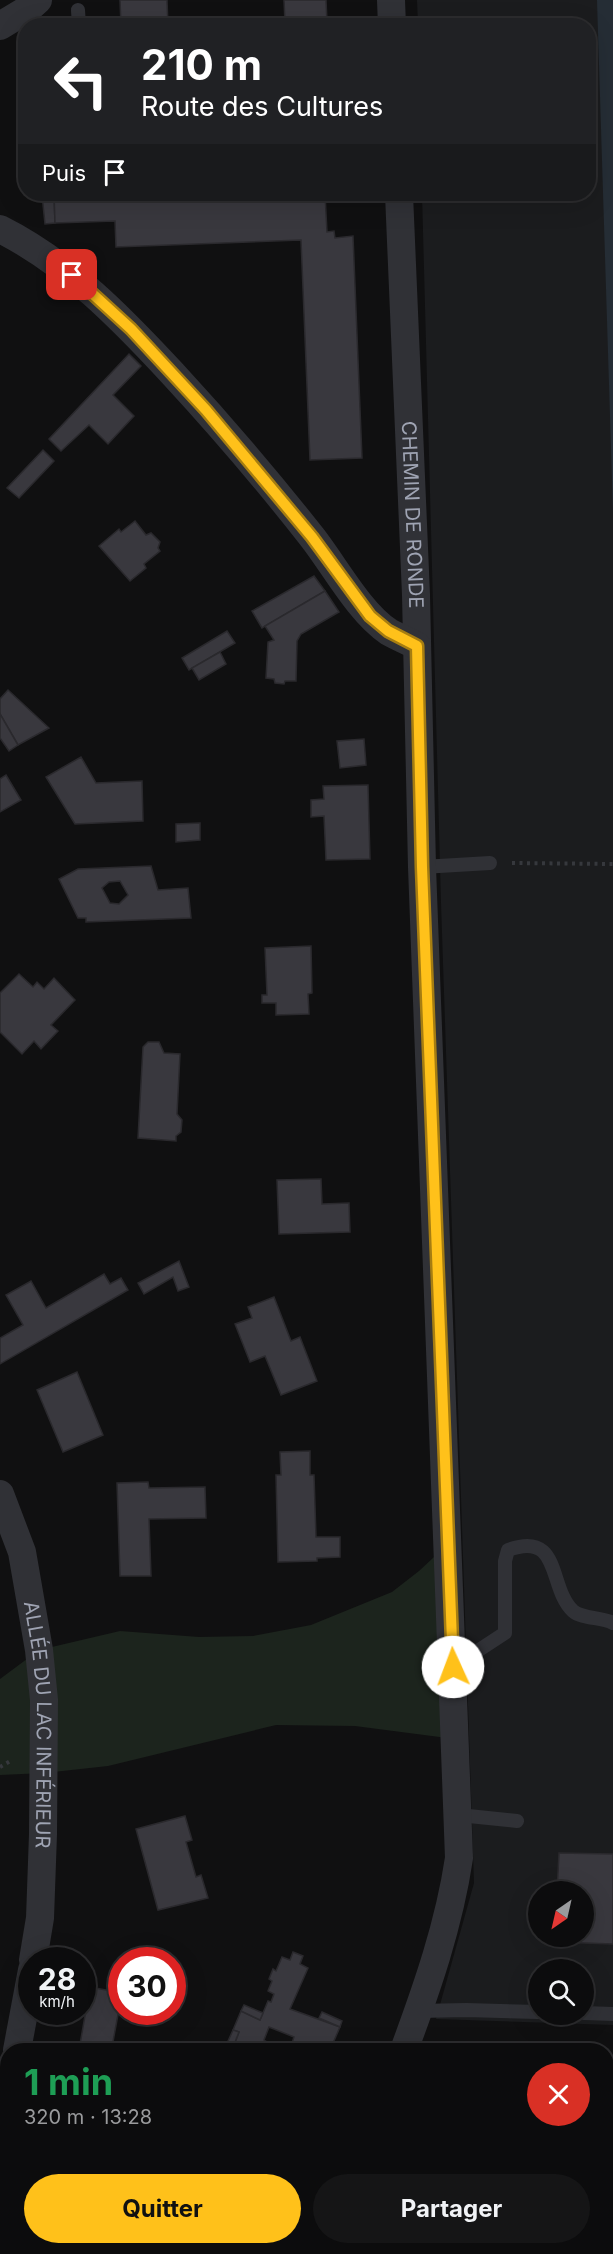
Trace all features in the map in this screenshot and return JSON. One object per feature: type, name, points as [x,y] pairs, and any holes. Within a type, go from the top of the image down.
[{"type":"street","points":[[0,26],[38,0]]},
{"type":"street","points":[[391,0],[392,18]]},
{"type":"street","name":"CHEMIN DE RONDE","points":[[399,201],[417,646],[422,867],[459,1815],[459,1858],[453,1896],[439,1950],[407,2043]]},
{"type":"street","points":[[0,229],[72,275],[131,329],[206,410],[305,528],[370,616],[388,631],[417,646]]},
{"type":"street","name":"ALLÉE DU LAC INFÉRIEUR","points":[[0,1494],[22,1552],[39,1650],[44,1700],[40,1918],[35,1947]]},
{"type":"street","points":[[18,2043],[22,2025]]},
{"type":"lane","points":[[78,10],[78,18]]},
{"type":"lane","points":[[422,867],[490,863]]},
{"type":"lane","points":[[453,1667],[505,1633],[505,1561],[508,1550],[521,1545],[538,1548],[549,1558],[567,1604],[574,1613],[613,1623]]},
{"type":"lane","points":[[459,1815],[517,1821]]},
{"type":"lane","points":[[419,2011],[528,2012]]},
{"type":"lane","points":[[594,2013],[613,2014]]},
{"type":"path","points":[[490,863],[613,864]]},
{"type":"shaded area","points":[[417,0],[613,0],[613,2025],[594,2024],[594,1959],[528,1959],[528,2022],[436,2019],[474,1883],[441,903],[422,201],[596,201],[596,18],[418,18]]},
{"type":"shaded area","points":[[597,0],[613,0],[613,513]]},
{"type":"shaded area","points":[[448,1544],[455,1739],[355,1726],[276,1725],[108,1766],[0,1775],[0,1679],[39,1650],[120,1631],[199,1637],[253,1636],[311,1625],[392,1592]]},
{"type":"building","points":[[120,0],[167,0],[168,18],[121,18]]},
{"type":"building","points":[[284,0],[326,0],[327,18],[285,18]]},
{"type":"building","points":[[43,201],[54,201],[55,223],[45,224]]},
{"type":"building","points":[[54,201],[325,201],[327,232],[334,231],[335,238],[353,236],[362,458],[310,460],[301,240],[116,247],[115,221],[55,223]]},
{"type":"building","points":[[129,354],[141,366],[113,395],[134,416],[108,444],[89,425],[61,451],[49,439]]},
{"type":"building","points":[[43,450],[54,461],[19,498],[7,488]]},
{"type":"building","points":[[135,521],[146,535],[151,533],[160,542],[158,548],[160,551],[144,564],[146,568],[130,581],[99,546],[119,529],[121,532]]},
{"type":"building","points":[[314,576],[325,591],[262,628],[252,611]]},
{"type":"building","points":[[325,591],[339,612],[301,634],[297,641],[296,681],[285,681],[284,684],[275,683],[274,679],[266,678],[268,642],[274,640],[265,626]]},
{"type":"building","points":[[227,631],[235,643],[189,670],[182,658]]},
{"type":"building","points":[[220,652],[226,664],[199,680],[192,668]]},
{"type":"building","points":[[8,690],[49,728],[18,745],[0,714],[0,699]]},
{"type":"building","points":[[0,714],[18,745],[9,751],[0,738]]},
{"type":"building","points":[[364,739],[366,765],[340,768],[337,741]]},
{"type":"building","points":[[81,757],[96,783],[142,781],[143,821],[75,824],[46,777]]},
{"type":"building","points":[[6,775],[21,800],[0,812],[0,779]]},
{"type":"building","points":[[368,785],[370,859],[326,860],[324,816],[311,817],[311,800],[324,799],[323,786]]},
{"type":"building","points":[[200,823],[200,840],[176,842],[176,824]]},
{"type":"building","points":[[151,866],[158,890],[188,888],[191,918],[86,922],[86,918],[78,918],[59,879],[78,869]],"holes":[[[120,881],[128,895],[119,904],[110,903],[102,888],[109,882]]]},
{"type":"building","points":[[311,946],[312,993],[308,994],[309,1014],[276,1015],[276,1003],[262,1003],[262,995],[267,995],[265,948]]},
{"type":"building","points":[[19,974],[33,987],[37,982],[44,989],[54,978],[75,1000],[51,1025],[58,1031],[41,1049],[34,1041],[22,1054],[0,1032],[0,993]]},
{"type":"building","points":[[148,1042],[159,1042],[164,1053],[180,1054],[177,1114],[182,1120],[181,1132],[176,1136],[176,1141],[138,1138],[143,1047]]},
{"type":"building","points":[[321,1179],[322,1204],[349,1203],[350,1232],[279,1234],[277,1180]]},
{"type":"building","points":[[179,1261],[189,1287],[178,1291],[173,1277],[144,1294],[138,1283]]},
{"type":"building","points":[[104,1274],[110,1284],[121,1278],[128,1290],[0,1364],[0,1338],[23,1325],[6,1295],[31,1281],[46,1308]]},
{"type":"building","points":[[274,1297],[291,1341],[300,1337],[317,1381],[281,1395],[265,1356],[250,1362],[235,1324],[252,1318],[248,1307]]},
{"type":"building","points":[[77,1372],[103,1435],[63,1452],[37,1390]]},
{"type":"building","points":[[310,1451],[310,1475],[314,1475],[316,1537],[340,1537],[340,1557],[317,1558],[317,1561],[278,1562],[276,1475],[281,1475],[280,1452]]},
{"type":"building","points":[[148,1482],[149,1488],[205,1487],[206,1518],[149,1519],[151,1576],[120,1576],[117,1483]]},
{"type":"building","points":[[185,1816],[192,1840],[186,1842],[196,1877],[201,1875],[208,1898],[158,1910],[136,1829]]},
{"type":"building","points":[[559,1853],[613,1854],[613,1944],[594,1943],[594,1881],[558,1881]]},
{"type":"building","points":[[293,1952],[303,1956],[300,1964],[308,1968],[290,2009],[340,2027],[333,2043],[292,2043],[294,2037],[269,2027],[264,2040],[266,2043],[235,2043],[239,2032],[233,2030],[241,2011],[260,2020],[268,2001],[271,2002],[274,1994],[268,1991],[273,1969],[276,1971],[282,1957],[290,1960]]},
{"type":"building","points":[[96,1988],[108,1990],[108,2025],[116,2025],[113,2043],[80,2043],[83,2025],[96,2025]]},
{"type":"building","points":[[244,2005],[263,2013],[260,2020],[241,2011]]},
{"type":"building","points":[[322,2012],[342,2021],[340,2027],[319,2018]]},
{"type":"building","points":[[233,2030],[239,2032],[235,2043],[227,2043]]},
{"type":"route","points":[[72,275],[131,329],[206,410],[312,537],[370,616],[388,631],[417,646],[422,867],[453,1667]]}]
